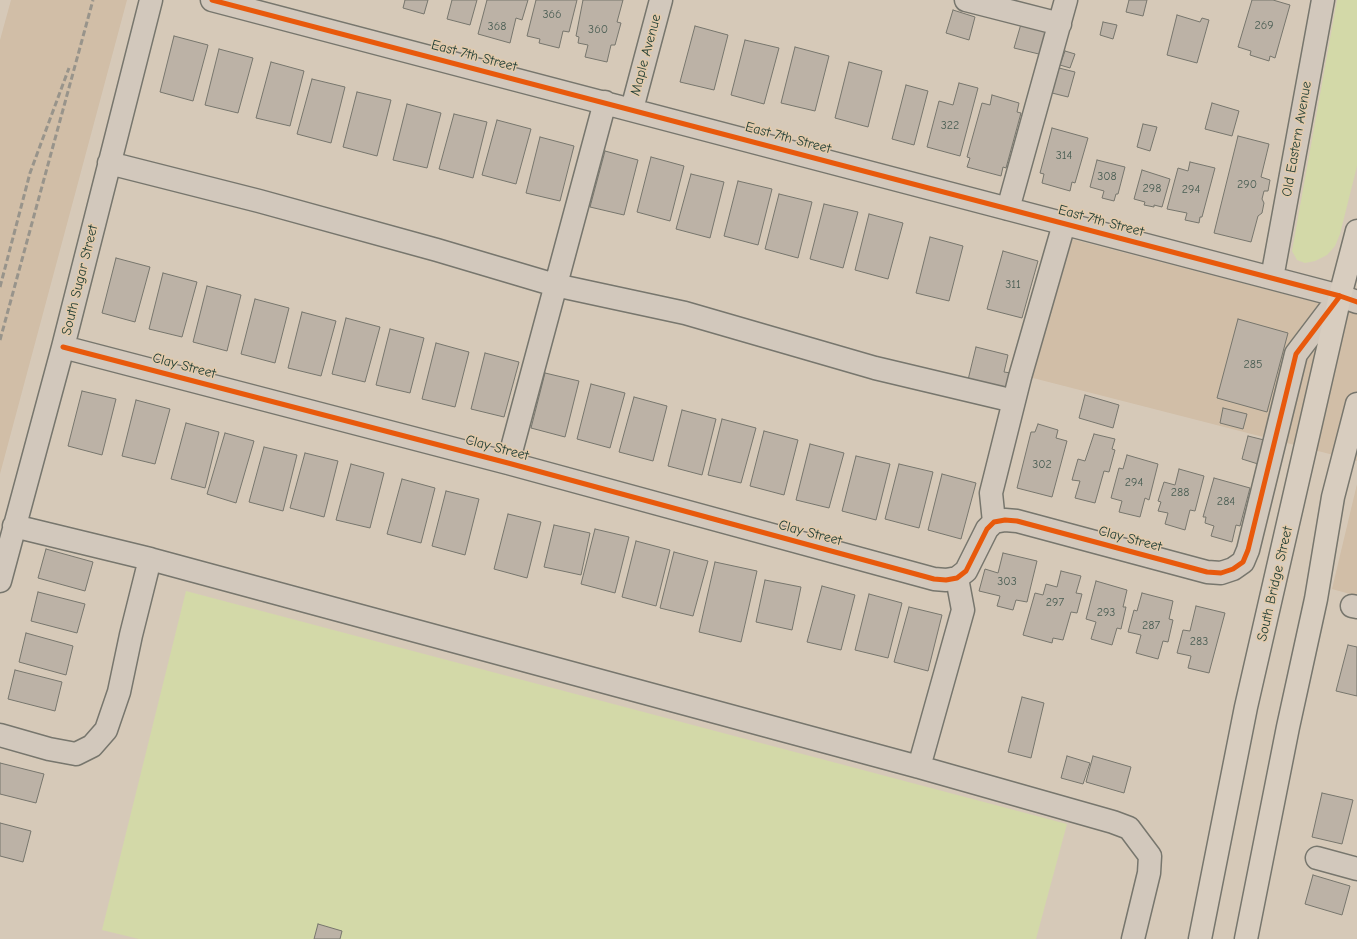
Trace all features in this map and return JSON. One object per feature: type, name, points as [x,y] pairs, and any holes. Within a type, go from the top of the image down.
[{"type":"main road","name":"South Bridge Street","points":[[1200,939],[1246,707],[1349,299],[1357,231]]},
{"type":"main road","points":[[1246,939],[1288,728],[1316,599],[1333,498],[1357,404]]},
{"type":"street","name":"South Sugar Street","points":[[0,581],[63,347],[150,0]]},
{"type":"street","name":"East 7th Street","points":[[212,0],[632,109],[1349,299]]},
{"type":"street","name":"Maple Avenue","points":[[632,109],[661,0]]},
{"type":"street","points":[[966,0],[1060,24]]},
{"type":"street","points":[[1008,209],[1066,0]]},
{"type":"street","name":"Old Eastern Avenue","points":[[1272,278],[1323,0]]},
{"type":"street","points":[[508,463],[604,102]]},
{"type":"street","points":[[109,163],[275,205],[555,285],[685,314],[875,368],[1014,401]]},
{"type":"street","points":[[919,767],[963,610],[957,578],[966,570],[982,537],[994,522],[991,493],[1014,401],[1064,224]]},
{"type":"street","name":"Clay Street","points":[[994,522],[1005,520],[1017,521],[1207,572],[1221,573],[1233,569],[1243,562],[1248,550],[1296,354],[1349,299]]},
{"type":"street","name":"Clay Street","points":[[63,347],[508,463],[934,578],[946,580],[957,578]]},
{"type":"street","points":[[14,526],[150,559],[919,767],[1113,822],[1129,828],[1150,856],[1149,873],[1133,939]]},
{"type":"street","points":[[0,735],[49,749],[76,754],[92,746],[106,730],[119,692],[131,635],[150,559]]},
{"type":"street","points":[[1317,858],[1357,869]]},
{"type":"shaded area","points":[[11,0],[127,0],[0,474],[0,40]]},
{"type":"shaded area","points":[[1064,237],[1357,313],[1357,461],[1029,377]]},
{"type":"shaded area","points":[[1357,484],[1357,596],[1332,589]]},
{"type":"green space","points":[[1337,0],[1357,0],[1357,166],[1340,234],[1335,246],[1327,255],[1315,261],[1305,263],[1297,260],[1292,251]]},
{"type":"green space","points":[[186,591],[1067,824],[1036,939],[139,939],[102,930]]},
{"type":"building","points":[[405,0],[428,0],[424,14],[403,8]]},
{"type":"building","points":[[452,0],[477,0],[470,25],[447,19]]},
{"type":"building","points":[[487,0],[528,0],[522,20],[516,18],[510,43],[478,34]]},
{"type":"building","points":[[536,0],[577,0],[569,32],[563,31],[559,48],[539,43],[540,39],[527,36]]},
{"type":"building","points":[[583,0],[623,0],[617,22],[621,23],[615,45],[611,45],[607,62],[585,57],[588,45],[578,43],[579,37],[576,36]]},
{"type":"building","points":[[1129,0],[1147,0],[1143,16],[1126,12]]},
{"type":"building","points":[[1252,0],[1273,0],[1290,5],[1275,58],[1270,56],[1269,61],[1250,55],[1251,51],[1238,47]]},
{"type":"building","points":[[953,10],[975,17],[969,40],[946,33]]},
{"type":"building","points":[[1177,15],[1200,22],[1202,18],[1209,20],[1197,63],[1167,55]]},
{"type":"building","points":[[1103,22],[1117,25],[1113,39],[1100,35]]},
{"type":"building","points":[[1021,24],[1049,32],[1043,55],[1014,48]]},
{"type":"building","points":[[695,26],[728,35],[714,90],[680,82]]},
{"type":"building","points":[[174,36],[208,45],[193,101],[160,92]]},
{"type":"building","points":[[745,40],[779,48],[764,104],[731,95]]},
{"type":"building","points":[[795,47],[829,56],[815,111],[781,103]]},
{"type":"building","points":[[219,49],[253,58],[238,113],[205,105]]},
{"type":"building","points":[[1065,51],[1075,54],[1070,68],[1060,65]]},
{"type":"building","points":[[271,62],[304,71],[290,126],[256,118]]},
{"type":"building","points":[[849,62],[882,71],[868,127],[835,118]]},
{"type":"building","points":[[1059,68],[1075,72],[1068,97],[1052,93]]},
{"type":"building","points":[[312,79],[345,87],[331,143],[297,134]]},
{"type":"building","points":[[959,83],[978,88],[960,156],[927,147],[939,101],[953,105]]},
{"type":"building","points":[[906,85],[928,91],[914,145],[892,139]]},
{"type":"building","points":[[357,92],[391,100],[377,156],[343,147]]},
{"type":"building","points":[[992,95],[1019,103],[1017,112],[1021,113],[1006,168],[1003,167],[1001,176],[967,167],[970,158],[967,157],[982,103],[990,105]]},
{"type":"building","points":[[1212,103],[1239,111],[1232,136],[1205,129]]},
{"type":"building","points":[[407,104],[441,113],[427,168],[393,160]]},
{"type":"building","points":[[454,114],[487,122],[473,178],[439,169]]},
{"type":"building","points":[[497,120],[531,129],[516,184],[482,175]]},
{"type":"building","points":[[1143,124],[1157,127],[1150,151],[1137,147]]},
{"type":"building","points":[[1052,128],[1088,138],[1075,183],[1072,182],[1070,191],[1042,183],[1044,174],[1040,173]]},
{"type":"building","points":[[1238,136],[1269,144],[1261,177],[1270,180],[1268,191],[1264,191],[1262,199],[1264,203],[1262,213],[1258,216],[1251,242],[1214,233]]},
{"type":"building","points":[[540,137],[574,146],[560,201],[526,193]]},
{"type":"building","points":[[605,151],[638,160],[624,215],[590,207]]},
{"type":"building","points":[[651,157],[684,166],[670,221],[637,212]]},
{"type":"building","points":[[1097,160],[1125,167],[1118,194],[1116,194],[1114,201],[1102,198],[1104,191],[1090,187]]},
{"type":"building","points":[[1190,162],[1215,168],[1202,217],[1200,217],[1199,223],[1185,220],[1187,213],[1167,209],[1178,168],[1188,171]]},
{"type":"building","points":[[1142,170],[1170,179],[1162,207],[1144,205],[1145,202],[1134,199]]},
{"type":"building","points":[[691,174],[724,182],[710,238],[676,229]]},
{"type":"building","points":[[738,181],[772,189],[758,245],[724,236]]},
{"type":"building","points":[[779,194],[812,202],[798,258],[765,249]]},
{"type":"building","points":[[824,204],[858,212],[843,268],[810,259]]},
{"type":"building","points":[[869,214],[903,223],[888,279],[855,270]]},
{"type":"building","points":[[930,237],[963,246],[949,301],[916,293]]},
{"type":"building","points":[[1003,251],[1038,261],[1022,318],[987,309]]},
{"type":"building","points":[[116,258],[150,267],[135,322],[102,313]]},
{"type":"building","points":[[163,273],[197,282],[182,337],[149,329]]},
{"type":"building","points":[[207,286],[241,295],[227,351],[193,342]]},
{"type":"building","points":[[255,299],[289,308],[275,363],[241,354]]},
{"type":"building","points":[[302,312],[336,321],[321,376],[288,368]]},
{"type":"building","points":[[346,318],[380,327],[365,382],[332,374]]},
{"type":"building","points":[[1238,319],[1288,333],[1267,412],[1217,398]]},
{"type":"building","points":[[390,329],[424,338],[410,393],[376,385]]},
{"type":"building","points":[[436,343],[469,352],[455,407],[422,399]]},
{"type":"building","points":[[976,347],[1008,355],[1004,372],[1011,373],[1006,394],[967,384]]},
{"type":"building","points":[[485,353],[519,362],[504,417],[471,409]]},
{"type":"building","points":[[545,373],[579,381],[565,437],[531,428]]},
{"type":"building","points":[[591,384],[625,393],[610,448],[577,439]]},
{"type":"building","points":[[82,391],[116,399],[102,455],[68,446]]},
{"type":"building","points":[[1085,395],[1119,405],[1113,428],[1079,418]]},
{"type":"building","points":[[634,397],[667,406],[653,461],[619,452]]},
{"type":"building","points":[[136,400],[170,409],[155,464],[122,456]]},
{"type":"building","points":[[1223,408],[1247,414],[1243,429],[1220,423]]},
{"type":"building","points":[[682,410],[716,419],[702,475],[668,466]]},
{"type":"building","points":[[722,419],[756,428],[741,483],[708,475]]},
{"type":"building","points":[[186,423],[219,432],[205,488],[171,479]]},
{"type":"building","points":[[1038,424],[1058,430],[1056,438],[1067,441],[1052,497],[1017,488],[1031,432],[1035,432]]},
{"type":"building","points":[[764,431],[798,440],[784,495],[750,486]]},
{"type":"building","points":[[225,433],[254,441],[236,503],[207,494]]},
{"type":"building","points":[[1094,434],[1115,439],[1112,449],[1115,450],[1109,472],[1104,471],[1095,503],[1075,498],[1080,481],[1072,480],[1078,459],[1085,461]]},
{"type":"building","points":[[1248,436],[1264,440],[1258,464],[1242,459]]},
{"type":"building","points":[[810,444],[844,453],[829,508],[796,500]]},
{"type":"building","points":[[264,447],[297,455],[283,511],[249,502]]},
{"type":"building","points":[[305,453],[338,461],[324,517],[290,508]]},
{"type":"building","points":[[1127,455],[1158,464],[1149,500],[1145,498],[1140,517],[1119,512],[1122,501],[1111,498],[1119,468],[1123,469]]},
{"type":"building","points":[[856,456],[890,464],[876,520],[842,511]]},
{"type":"building","points":[[351,464],[384,473],[370,528],[336,520]]},
{"type":"building","points":[[899,464],[933,472],[919,528],[885,519]]},
{"type":"building","points":[[1179,469],[1204,476],[1195,511],[1190,510],[1185,530],[1165,524],[1168,513],[1158,511],[1161,502],[1158,501],[1164,482],[1175,485]]},
{"type":"building","points":[[942,474],[976,483],[961,539],[928,530]]},
{"type":"building","points":[[1214,478],[1250,488],[1240,526],[1236,525],[1232,542],[1211,536],[1214,526],[1205,523],[1206,517],[1203,517]]},
{"type":"building","points":[[402,479],[435,488],[421,543],[387,534]]},
{"type":"building","points":[[446,491],[479,499],[465,555],[432,546]]},
{"type":"building","points":[[508,514],[541,522],[527,578],[494,569]]},
{"type":"building","points":[[554,525],[590,533],[581,575],[544,567]]},
{"type":"building","points":[[595,529],[629,537],[615,593],[581,584]]},
{"type":"building","points":[[636,541],[670,550],[656,606],[622,597]]},
{"type":"building","points":[[46,549],[93,562],[85,591],[38,578]]},
{"type":"building","points":[[674,552],[708,561],[693,616],[660,608]]},
{"type":"building","points":[[1003,553],[1037,561],[1027,602],[1016,600],[1013,610],[997,606],[1000,596],[979,591],[985,569],[998,573]]},
{"type":"building","points":[[715,562],[757,571],[741,642],[699,632]]},
{"type":"building","points":[[1061,571],[1081,576],[1076,593],[1082,594],[1077,613],[1071,612],[1063,640],[1053,638],[1052,643],[1023,635],[1035,593],[1043,595],[1046,584],[1057,587]]},
{"type":"building","points":[[765,580],[801,587],[792,630],[756,622]]},
{"type":"building","points":[[1096,581],[1127,590],[1123,607],[1126,607],[1121,629],[1117,628],[1112,645],[1091,639],[1096,622],[1086,619]]},
{"type":"building","points":[[822,586],[855,595],[841,650],[807,642]]},
{"type":"building","points":[[38,592],[85,604],[77,633],[31,621]]},
{"type":"building","points":[[1142,593],[1173,601],[1169,619],[1173,620],[1168,642],[1163,641],[1158,659],[1136,653],[1141,635],[1128,632],[1134,610],[1137,611]]},
{"type":"building","points":[[869,594],[902,603],[888,658],[855,650]]},
{"type":"building","points":[[1196,606],[1225,613],[1209,673],[1188,668],[1191,656],[1177,653],[1183,630],[1190,631]]},
{"type":"building","points":[[909,607],[942,615],[928,671],[894,662]]},
{"type":"building","points":[[26,633],[73,646],[66,675],[19,662]]},
{"type":"building","points":[[1348,645],[1357,647],[1357,696],[1336,691]]},
{"type":"building","points":[[15,670],[62,682],[55,711],[8,699]]},
{"type":"building","points":[[1022,697],[1044,703],[1031,758],[1008,752]]},
{"type":"building","points":[[1067,756],[1090,763],[1083,784],[1061,778]]},
{"type":"building","points":[[1093,756],[1131,767],[1124,793],[1086,782]]},
{"type":"building","points":[[0,763],[44,774],[36,803],[0,794]]},
{"type":"building","points":[[1322,793],[1353,800],[1342,844],[1312,837]]},
{"type":"building","points":[[0,823],[31,831],[23,862],[0,856]]},
{"type":"building","points":[[1313,875],[1350,886],[1342,915],[1305,904]]},
{"type":"building","points":[[318,924],[342,931],[340,939],[314,939]]},
{"type":"railway","points":[[0,340],[93,0]]},
{"type":"railway","points":[[0,287],[30,173],[69,68]]},
{"type":"cycle path","points":[[212,0],[1340,296],[1357,302]]},
{"type":"cycle path","points":[[63,347],[508,463],[934,579],[946,580],[957,578],[966,571],[987,529],[994,522],[1005,520],[1017,521],[1207,572],[1221,573],[1233,569],[1243,562],[1248,550],[1296,354],[1340,296]]}]
